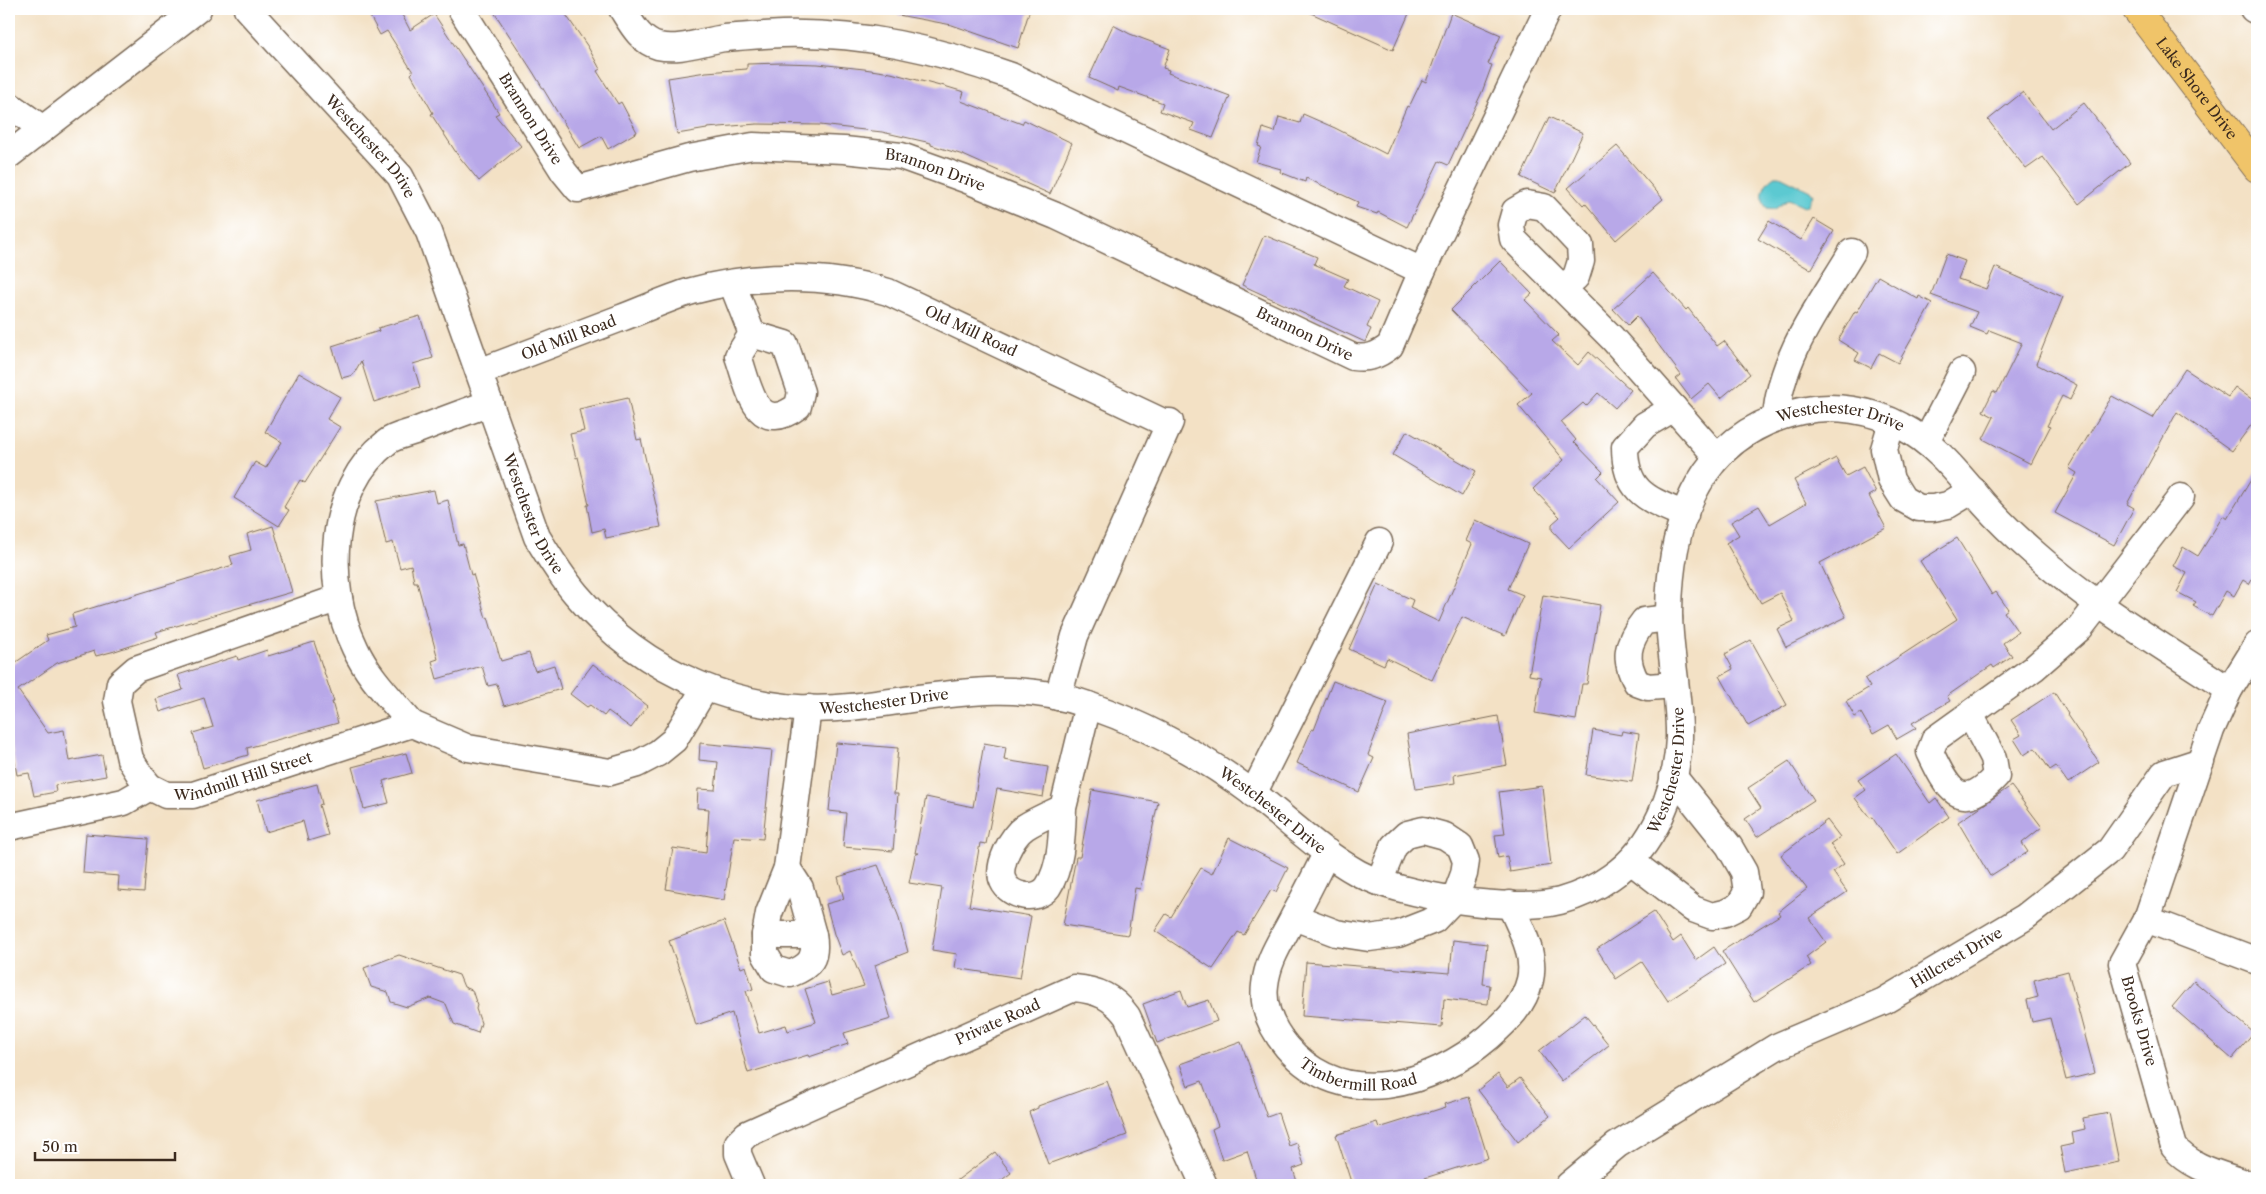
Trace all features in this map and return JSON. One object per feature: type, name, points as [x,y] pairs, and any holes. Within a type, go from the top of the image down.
[{"type":"main road","name":"Lake Shore Drive","points":[[2136,9],[2257,168]]},
{"type":"street","points":[[9,155],[198,9]]},
{"type":"street","name":"Westchester Drive","points":[[247,9],[400,176],[430,232],[537,537],[560,574],[606,626],[639,652],[668,671],[705,688],[772,706],[808,708],[846,708],[983,690],[1025,691],[1088,704],[1167,737],[1253,794],[1327,852],[1361,875],[1413,892],[1510,904],[1534,905],[1569,897],[1588,891],[1610,878],[1631,861],[1643,846],[1659,818],[1673,776],[1679,734],[1669,618],[1671,569],[1680,527],[1705,471],[1717,457],[1749,432],[1776,418],[1803,411],[1828,408],[1850,410],[1877,416],[1892,422],[1926,442],[1946,459],[1990,511],[2034,553],[2099,603],[2229,690]]},
{"type":"street","name":"Brannon Drive","points":[[461,9],[564,172],[578,189],[624,174],[688,158],[753,146],[844,150],[901,156],[965,179],[1056,216],[1353,357],[1366,358],[1379,355],[1390,346],[1539,12]]},
{"type":"street","points":[[622,9],[636,30],[646,40],[656,45],[671,48],[726,38],[824,34],[908,45],[960,58],[1011,76],[1422,271]]},
{"type":"street","points":[[2253,9],[2257,11]]},
{"type":"street","points":[[9,105],[43,129]]},
{"type":"street","points":[[1776,418],[1777,396],[1786,365],[1852,252]]},
{"type":"street","name":"Old Mill Road","points":[[479,372],[692,291],[732,283],[774,279],[833,280],[864,285],[888,292],[1163,422],[1170,422],[1074,636],[1058,697]]},
{"type":"street","points":[[732,283],[752,334]]},
{"type":"street","points":[[1563,288],[1612,338],[1717,457]]},
{"type":"street","points":[[1926,442],[1962,372]]},
{"type":"street","points":[[490,403],[388,441],[359,473],[347,496],[340,517],[335,558],[339,598],[354,646],[375,680],[412,724],[468,748],[610,772],[637,764],[674,740],[705,688]]},
{"type":"street","points":[[1674,408],[1645,425],[1625,447],[1625,464],[1634,485],[1646,498],[1685,515]]},
{"type":"street","points":[[1892,422],[1884,449],[1891,480],[1902,499],[1919,508],[1933,508],[1948,505],[1973,490]]},
{"type":"street","points":[[1970,714],[2034,668],[2080,628],[2181,498]]},
{"type":"street","points":[[1253,794],[1379,542]]},
{"type":"street","name":"Windmill Hill Street","points":[[339,598],[136,669],[120,683],[117,701],[130,759],[150,787],[166,795],[193,795],[412,724]]},
{"type":"street","points":[[1669,618],[1644,621],[1633,634],[1628,653],[1630,671],[1637,683],[1648,687],[1675,685]]},
{"type":"street","points":[[2201,761],[2211,730],[2229,690],[2257,645]]},
{"type":"street","points":[[1062,808],[1088,704]]},
{"type":"street","points":[[787,868],[800,888],[816,949],[813,958],[805,968],[790,974],[774,968],[765,954],[765,935],[769,913],[787,868],[808,708]]},
{"type":"street","name":"Brooks Drive","points":[[2201,761],[2146,920],[2122,963],[2170,1137],[2181,1156],[2192,1163],[2250,1185]]},
{"type":"street","name":"Hillcrest Drive","points":[[1569,1185],[1617,1146],[1776,1048],[1884,1001],[2025,917],[2110,850],[2164,773],[2201,761]]},
{"type":"street","points":[[1631,861],[1693,909],[1712,916],[1725,913],[1739,906],[1747,892],[1744,872],[1729,846],[1673,776]]},
{"type":"street","points":[[9,827],[124,802],[150,787]]},
{"type":"street","points":[[1294,917],[1336,933],[1369,938],[1398,934],[1434,920],[1455,898],[1464,874],[1466,861],[1460,846],[1445,836],[1423,830],[1407,834],[1394,846],[1379,882]]},
{"type":"street","name":"Timbermill Road","points":[[1327,852],[1294,917],[1276,947],[1268,967],[1264,987],[1270,1019],[1278,1037],[1296,1058],[1322,1076],[1341,1083],[1369,1086],[1408,1081],[1434,1072],[1482,1043],[1511,1017],[1522,1001],[1530,979],[1530,970],[1529,948],[1510,904]]},
{"type":"street","points":[[2146,920],[2257,961]]},
{"type":"street","points":[[765,935],[812,935]]},
{"type":"street","name":"Private Road","points":[[751,1185],[738,1154],[738,1143],[747,1134],[1074,988],[1091,989],[1106,994],[1118,1004],[1127,1016],[1204,1185]]},
{"type":"water","points":[[1775,176],[1780,176],[1810,191],[1813,195],[1808,205],[1804,206],[1789,199],[1775,209],[1767,208],[1763,200],[1765,186]]},
{"type":"building","points":[[366,9],[399,9],[410,30],[434,14],[499,113],[495,115],[521,146],[479,181],[457,154],[431,114],[433,113],[411,74],[413,72],[387,31],[380,35]]},
{"type":"building","points":[[492,9],[562,9],[588,47],[600,69],[597,71],[618,104],[621,102],[637,132],[608,149],[601,136],[579,148]]},
{"type":"building","points":[[898,9],[1030,9],[1018,48],[952,25],[898,15]]},
{"type":"building","points":[[1302,9],[1411,9],[1393,50]]},
{"type":"building","points":[[1451,13],[1501,35],[1488,64],[1492,65],[1482,92],[1448,165],[1439,161],[1407,227],[1378,212],[1377,214],[1356,207],[1358,202],[1306,178],[1305,182],[1280,172],[1281,169],[1256,162],[1261,147],[1258,146],[1263,128],[1275,132],[1279,117],[1300,123],[1303,114],[1386,154],[1407,106],[1409,107],[1422,80],[1426,82]]},
{"type":"building","points":[[1113,25],[1130,34],[1170,49],[1163,68],[1169,70],[1168,73],[1230,96],[1213,138],[1191,130],[1194,123],[1160,111],[1163,103],[1119,87],[1118,91],[1089,78]]},
{"type":"building","points":[[747,64],[818,64],[864,69],[891,73],[941,85],[964,92],[961,101],[1022,124],[1024,120],[1072,143],[1050,194],[963,155],[931,145],[931,143],[882,132],[820,125],[757,124],[707,128],[677,134],[668,78],[706,72],[747,69]]},
{"type":"building","points":[[2023,92],[2051,129],[2084,103],[2130,163],[2079,204],[2043,157],[2026,169],[1988,120]]},
{"type":"building","points":[[1549,117],[1583,133],[1555,193],[1521,177]]},
{"type":"building","points":[[1617,146],[1663,199],[1616,240],[1585,203],[1583,205],[1568,188]]},
{"type":"building","points":[[1814,219],[1834,231],[1811,270],[1758,239],[1769,221],[1801,240]]},
{"type":"building","points":[[1264,235],[1317,257],[1314,264],[1348,279],[1344,286],[1378,302],[1367,327],[1371,329],[1365,342],[1242,285]]},
{"type":"building","points":[[1946,254],[1965,261],[1958,279],[1986,289],[1995,267],[2063,297],[2036,364],[2077,385],[2070,400],[2062,396],[2047,426],[2050,427],[2031,464],[1983,439],[1994,417],[1983,411],[1993,391],[1997,393],[2022,343],[1989,330],[1987,334],[1970,327],[1977,312],[1931,295]]},
{"type":"building","points":[[1500,261],[1532,294],[1525,300],[1559,335],[1552,341],[1578,365],[1589,352],[1631,390],[1615,408],[1598,393],[1586,406],[1583,403],[1561,422],[1576,440],[1574,442],[1603,472],[1597,478],[1619,502],[1569,548],[1552,530],[1552,524],[1560,517],[1533,489],[1564,460],[1518,405],[1532,393],[1451,310]]},
{"type":"building","points":[[1653,273],[1686,310],[1688,308],[1717,346],[1724,341],[1750,374],[1721,398],[1709,384],[1691,399],[1676,379],[1681,375],[1637,316],[1628,325],[1613,309]]},
{"type":"building","points":[[1878,276],[1918,299],[1919,296],[1932,303],[1898,363],[1879,353],[1871,368],[1855,360],[1859,353],[1838,340]]},
{"type":"building","points":[[420,316],[433,358],[413,364],[420,387],[374,402],[361,361],[353,375],[342,378],[332,346],[379,331],[378,328]]},
{"type":"building","points":[[2185,369],[2228,397],[2235,387],[2257,403],[2257,417],[2232,451],[2177,412],[2127,504],[2134,508],[2114,545],[2055,513],[2077,473],[2069,468],[2112,396],[2153,418]]},
{"type":"building","points":[[299,373],[340,397],[327,419],[340,427],[305,483],[300,480],[284,507],[289,510],[279,526],[234,498],[255,462],[266,468],[282,442],[265,432]]},
{"type":"building","points":[[628,398],[637,440],[641,439],[661,527],[606,538],[604,529],[592,532],[587,505],[589,505],[578,457],[576,458],[570,434],[584,431],[579,409]]},
{"type":"building","points":[[1407,431],[1476,471],[1462,496],[1393,455]]},
{"type":"building","points":[[1836,458],[1846,476],[1863,467],[1876,492],[1869,496],[1886,528],[1820,563],[1846,617],[1786,647],[1777,629],[1794,621],[1780,593],[1761,603],[1726,543],[1739,535],[1731,522],[1759,506],[1770,524],[1806,503],[1794,480]]},
{"type":"building","points":[[2257,470],[2257,570],[2249,584],[2243,580],[2234,596],[2226,591],[2212,616],[2193,606],[2196,602],[2177,592],[2187,573],[2173,566],[2183,547],[2198,556],[2223,516],[2227,519]]},
{"type":"building","points":[[434,490],[437,503],[448,500],[458,545],[463,544],[471,575],[473,574],[501,661],[529,653],[535,671],[554,665],[561,689],[504,706],[497,684],[488,686],[482,666],[437,679],[432,661],[438,659],[417,582],[414,582],[411,565],[400,568],[393,542],[386,544],[376,501]]},
{"type":"building","points":[[1475,520],[1528,544],[1508,589],[1523,595],[1505,636],[1462,617],[1432,680],[1387,658],[1384,665],[1349,649],[1378,584],[1413,600],[1410,608],[1439,622],[1472,544],[1466,541]]},
{"type":"building","points":[[273,526],[292,592],[156,632],[158,637],[115,651],[96,656],[94,651],[57,663],[18,690],[48,733],[64,730],[69,761],[102,755],[106,776],[55,785],[56,792],[34,796],[29,773],[17,775],[9,730],[9,667],[48,640],[46,635],[75,627],[72,614],[233,565],[230,556],[251,550],[247,534]]},
{"type":"building","points":[[1957,538],[1992,595],[1996,592],[2008,609],[2004,612],[2018,632],[2003,643],[2012,656],[1994,668],[1992,665],[1947,696],[1950,701],[1912,723],[1916,728],[1897,739],[1889,725],[1873,734],[1861,713],[1855,717],[1846,701],[1870,687],[1865,679],[1957,619],[1920,561]]},
{"type":"building","points":[[1543,595],[1600,605],[1587,684],[1582,684],[1576,720],[1535,713],[1541,677],[1529,675]]},
{"type":"building","points":[[1751,640],[1787,705],[1748,726],[1720,676],[1733,669],[1725,654]]},
{"type":"building","points":[[314,642],[334,702],[332,702],[338,723],[247,748],[248,755],[203,768],[193,733],[213,727],[204,698],[160,712],[156,699],[183,690],[178,675],[237,656],[238,660],[267,650],[268,656]]},
{"type":"building","points":[[593,664],[648,706],[631,728],[608,711],[604,716],[590,705],[587,707],[570,694]]},
{"type":"building","points":[[1333,681],[1388,702],[1368,755],[1374,758],[1359,792],[1297,763],[1312,729],[1314,730]]},
{"type":"building","points":[[2054,692],[2067,715],[2099,762],[2068,783],[2056,766],[2050,770],[2035,748],[2024,755],[2014,739],[2021,735],[2011,720]]},
{"type":"building","points":[[1498,716],[1507,765],[1454,775],[1455,783],[1416,789],[1407,734]]},
{"type":"building","points":[[1593,730],[1621,735],[1622,731],[1639,734],[1632,782],[1586,775]]},
{"type":"building","points":[[700,743],[772,750],[763,839],[734,837],[724,900],[666,889],[673,848],[706,853],[709,809],[697,808],[698,789],[715,790],[718,762],[699,760]]},
{"type":"building","points":[[836,743],[898,748],[894,794],[898,794],[893,851],[843,847],[846,813],[829,811]]},
{"type":"building","points":[[984,743],[1006,747],[1004,760],[1048,767],[1043,797],[997,789],[986,844],[980,843],[969,906],[1031,916],[1020,978],[955,968],[957,954],[932,950],[942,888],[909,883],[915,855],[919,853],[915,853],[926,797],[973,807]]},
{"type":"building","points":[[406,753],[412,773],[383,781],[389,803],[364,809],[352,767]]},
{"type":"building","points":[[1896,754],[1930,803],[1936,798],[1949,817],[1897,854],[1872,817],[1870,818],[1855,798],[1866,790],[1858,780]]},
{"type":"building","points":[[1789,761],[1814,800],[1757,837],[1745,819],[1761,808],[1748,788]]},
{"type":"building","points":[[317,784],[322,804],[319,805],[328,835],[308,841],[303,821],[266,832],[257,800]]},
{"type":"building","points":[[1542,786],[1551,865],[1510,872],[1507,856],[1498,858],[1495,835],[1505,834],[1499,792]]},
{"type":"building","points":[[2011,786],[2042,827],[2022,843],[2028,852],[1990,876],[1958,822]]},
{"type":"building","points":[[1092,790],[1158,802],[1140,889],[1135,888],[1128,935],[1063,925],[1076,857],[1080,857]]},
{"type":"building","points":[[1827,820],[1840,837],[1830,844],[1844,864],[1833,872],[1847,892],[1809,918],[1826,942],[1806,957],[1811,965],[1754,1002],[1722,951],[1780,915],[1778,912],[1807,889],[1781,855]]},
{"type":"building","points":[[86,834],[148,839],[144,892],[118,890],[119,876],[83,873]]},
{"type":"building","points":[[1229,838],[1288,868],[1276,892],[1271,890],[1244,935],[1238,932],[1213,969],[1155,931],[1166,914],[1171,917],[1201,868],[1212,874]]},
{"type":"building","points":[[878,865],[898,915],[908,952],[875,965],[891,1019],[844,1033],[848,1044],[809,1057],[808,1055],[748,1073],[732,1013],[696,1025],[669,941],[724,921],[741,968],[746,966],[753,989],[746,991],[759,1033],[786,1025],[788,1031],[816,1022],[805,989],[828,982],[832,995],[864,986],[850,951],[842,955],[826,904],[844,899],[838,877]]},
{"type":"building","points":[[1654,912],[1673,942],[1681,936],[1696,960],[1714,947],[1725,964],[1668,1001],[1642,962],[1616,979],[1597,949]]},
{"type":"building","points":[[1453,940],[1487,944],[1483,984],[1490,985],[1488,1004],[1444,999],[1442,1027],[1302,1016],[1306,962],[1450,973]]},
{"type":"building","points":[[399,955],[459,975],[464,987],[472,990],[477,1005],[476,1009],[481,1023],[478,1033],[454,1024],[446,1004],[430,998],[407,1007],[391,1002],[388,992],[371,987],[364,968]]},
{"type":"building","points":[[2068,971],[2095,1073],[2066,1080],[2050,1018],[2032,1022],[2027,1000],[2038,997],[2034,980]]},
{"type":"building","points":[[2194,981],[2254,1033],[2232,1059],[2172,1007]]},
{"type":"building","points":[[1181,990],[1187,1007],[1209,1000],[1217,1021],[1157,1043],[1143,1004]]},
{"type":"building","points":[[1585,1015],[1609,1045],[1562,1081],[1539,1051]]},
{"type":"building","points":[[1241,1042],[1267,1117],[1278,1113],[1289,1146],[1297,1143],[1304,1165],[1293,1169],[1298,1185],[1258,1185],[1247,1151],[1222,1160],[1212,1129],[1218,1126],[1202,1081],[1188,1086],[1180,1064]]},
{"type":"building","points":[[1498,1074],[1508,1087],[1520,1078],[1550,1116],[1518,1142],[1478,1090]]},
{"type":"building","points":[[1107,1081],[1127,1135],[1048,1164],[1029,1112],[1038,1108],[1038,1106]]},
{"type":"building","points":[[1469,1097],[1488,1158],[1425,1178],[1427,1185],[1352,1185],[1336,1135],[1377,1122],[1379,1128],[1446,1107],[1445,1104]]},
{"type":"building","points":[[2109,1113],[2119,1162],[2065,1173],[2060,1147],[2074,1144],[2072,1132],[2085,1129],[2083,1118]]},
{"type":"building","points":[[995,1152],[1011,1173],[995,1185],[951,1185]]}]
